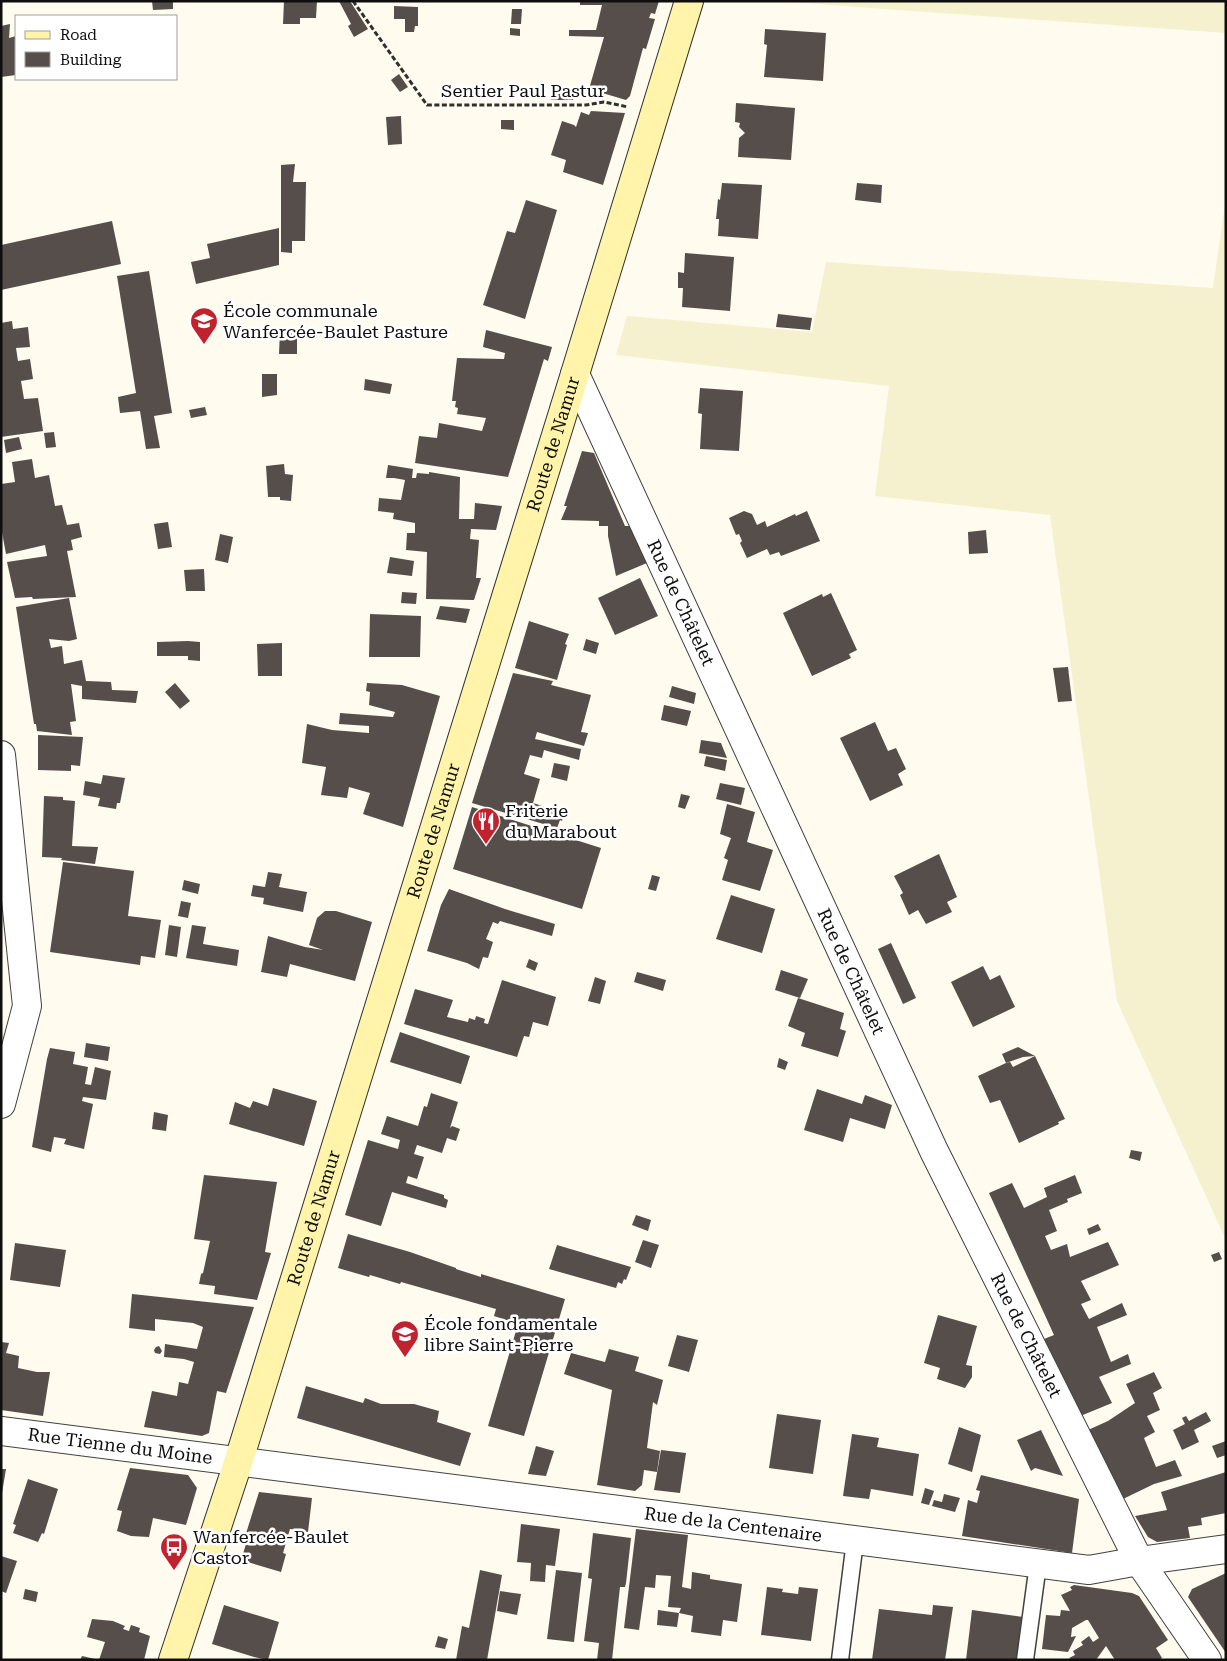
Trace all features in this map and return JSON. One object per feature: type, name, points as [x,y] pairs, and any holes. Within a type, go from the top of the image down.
[{"type":"main road","name":"Route de Namur","points":[[173,1660],[238,1463],[689,1]]},
{"type":"street","name":"Rue de Châtelet","points":[[575,374],[934,1151],[1139,1561],[1207,1660]]},
{"type":"street","points":[[1,755],[27,1006],[1,1104]]},
{"type":"street","name":"Rue Tienne du Moine","points":[[1,1431],[238,1463]]},
{"type":"street","name":"Rue de la Centenaire","points":[[238,1463],[1089,1570],[1226,1549]]},
{"type":"lane","points":[[840,1660],[855,1541]]},
{"type":"lane","points":[[1025,1660],[1038,1564]]},
{"type":"path","name":"Sentier Paul Pastur","points":[[353,1],[427,105],[586,105],[604,102],[655,113]]},
{"type":"shaded area","points":[[779,1],[1226,1],[1226,33],[870,8]]},
{"type":"shaded area","points":[[1226,197],[1226,1240],[1117,1001],[1050,515],[875,496],[889,386],[616,355],[627,316],[812,332],[826,262],[1213,288]]},
{"type":"building","points":[[152,1],[173,1],[173,9],[153,10]]},
{"type":"building","points":[[284,1],[317,1],[316,18],[300,18],[300,24],[283,24]]},
{"type":"building","points":[[339,1],[350,1],[368,29],[354,37],[348,26],[351,24]]},
{"type":"building","points":[[580,1],[659,1],[655,14],[651,13],[649,18],[655,19],[646,49],[643,48],[630,96],[626,100],[589,89],[604,37],[569,36],[569,30],[596,30],[602,5],[580,5]]},
{"type":"building","points":[[394,6],[418,7],[418,26],[415,26],[414,32],[405,32],[405,19],[394,19]]},
{"type":"building","points":[[512,9],[522,9],[521,24],[511,24]]},
{"type":"building","points":[[10,24],[9,38],[15,36],[15,75],[1,77],[1,26]]},
{"type":"building","points":[[510,28],[520,29],[520,36],[510,35]]},
{"type":"building","points":[[765,29],[826,33],[823,81],[764,77],[767,45],[764,44]]},
{"type":"building","points":[[399,74],[408,87],[400,92],[391,80]]},
{"type":"building","points":[[551,93],[574,93],[573,100],[551,100]]},
{"type":"building","points":[[736,103],[795,108],[791,160],[738,157],[739,138],[745,133],[739,127],[740,123],[735,122]]},
{"type":"building","points":[[591,111],[625,113],[603,185],[563,172],[566,160],[551,155],[562,121],[576,127],[581,112],[589,115]]},
{"type":"building","points":[[401,116],[402,144],[388,145],[386,117]]},
{"type":"building","points":[[501,120],[514,120],[514,130],[501,129]]},
{"type":"building","points":[[295,164],[293,182],[306,182],[305,241],[292,241],[292,253],[281,252],[281,165]]},
{"type":"building","points":[[722,183],[762,185],[758,239],[718,236],[719,219],[716,219]]},
{"type":"building","points":[[857,183],[882,185],[881,203],[855,200]]},
{"type":"building","points":[[526,200],[557,210],[525,319],[483,305],[507,231],[515,233]]},
{"type":"building","points":[[112,221],[121,264],[1,290],[1,245]]},
{"type":"building","points":[[279,228],[279,265],[196,284],[191,262],[210,258],[207,244]]},
{"type":"building","points":[[685,253],[734,257],[730,311],[682,307],[683,288],[678,288],[678,272],[684,273]]},
{"type":"building","points":[[149,271],[172,413],[154,416],[160,448],[146,449],[140,411],[120,413],[118,397],[136,393],[117,276]]},
{"type":"building","points":[[778,314],[812,318],[810,330],[776,327]]},
{"type":"building","points":[[12,321],[13,329],[28,327],[30,347],[16,348],[18,361],[30,359],[33,379],[21,381],[24,399],[38,398],[43,431],[1,437],[1,323]]},
{"type":"building","points":[[280,330],[297,330],[297,354],[279,354]]},
{"type":"building","points":[[486,330],[552,347],[548,361],[544,359],[508,477],[415,463],[419,436],[437,438],[439,423],[482,431],[486,418],[457,414],[456,401],[452,401],[457,358],[504,359],[505,353],[483,347]]},
{"type":"building","points":[[262,374],[277,374],[277,395],[262,397]]},
{"type":"building","points":[[365,379],[392,384],[390,394],[364,390]]},
{"type":"building","points":[[700,388],[743,391],[739,451],[700,449],[702,414],[698,413]]},
{"type":"building","points":[[205,407],[207,415],[191,418],[189,410]]},
{"type":"building","points":[[54,432],[56,447],[46,448],[44,433]]},
{"type":"building","points":[[19,437],[22,449],[6,453],[4,440]]},
{"type":"building","points":[[582,451],[594,453],[625,526],[630,526],[647,563],[616,576],[608,536],[608,526],[599,526],[599,521],[561,520],[567,506],[564,506]]},
{"type":"building","points":[[32,459],[35,478],[49,475],[55,506],[62,505],[67,525],[79,523],[82,537],[71,540],[73,550],[67,551],[76,597],[15,598],[7,562],[47,556],[45,545],[6,554],[1,527],[1,484],[15,482],[12,462]]},
{"type":"building","points":[[284,464],[285,474],[293,475],[291,501],[280,500],[280,497],[268,497],[266,466]]},
{"type":"building","points":[[388,465],[413,469],[412,478],[416,478],[417,473],[429,474],[429,472],[460,477],[459,519],[474,519],[475,503],[502,506],[496,530],[471,529],[470,539],[479,540],[476,578],[481,578],[474,600],[426,599],[427,552],[406,550],[407,533],[415,533],[415,523],[393,519],[394,513],[378,511],[379,498],[401,500],[405,480],[386,478]]},
{"type":"building","points":[[744,511],[752,514],[757,525],[765,521],[767,527],[795,514],[796,516],[807,511],[820,541],[781,556],[779,552],[770,555],[767,549],[747,558],[740,543],[742,541],[739,534],[736,535],[729,518]]},
{"type":"building","points":[[168,522],[172,547],[158,549],[154,524]]},
{"type":"building","points":[[986,530],[988,553],[969,554],[968,532]]},
{"type":"building","points":[[220,534],[233,537],[228,563],[215,560]]},
{"type":"building","points":[[390,557],[414,561],[412,576],[387,573]]},
{"type":"building","points":[[204,569],[205,591],[186,591],[184,570]]},
{"type":"building","points":[[640,578],[658,616],[615,635],[598,598]]},
{"type":"building","points":[[402,592],[417,593],[416,604],[401,603]]},
{"type":"building","points":[[831,593],[857,650],[849,654],[851,658],[812,676],[783,613],[822,594],[823,597]]},
{"type":"building","points":[[69,598],[77,639],[69,641],[49,639],[51,648],[62,646],[64,664],[82,660],[86,681],[111,682],[112,690],[138,691],[136,703],[82,699],[82,686],[71,684],[76,721],[70,722],[72,735],[37,731],[36,724],[34,724],[16,607]]},
{"type":"building","points":[[440,606],[470,609],[466,623],[436,619]]},
{"type":"building","points":[[370,614],[421,616],[420,657],[369,657]]},
{"type":"building","points":[[529,621],[569,634],[557,680],[515,668]]},
{"type":"building","points":[[586,639],[599,643],[596,654],[583,650]]},
{"type":"building","points":[[157,642],[200,642],[200,661],[188,660],[188,656],[157,656]]},
{"type":"building","points":[[282,643],[282,676],[258,676],[257,644]]},
{"type":"building","points":[[1068,667],[1072,701],[1058,702],[1053,668]]},
{"type":"building","points":[[513,673],[553,681],[551,685],[591,695],[581,732],[588,733],[584,746],[537,732],[535,739],[581,749],[579,760],[544,750],[542,758],[530,755],[524,774],[540,779],[533,803],[564,813],[562,821],[560,820],[557,828],[472,803]]},
{"type":"building","points":[[175,683],[190,701],[180,709],[165,692]]},
{"type":"building","points":[[367,683],[402,685],[440,696],[403,827],[363,814],[370,793],[349,787],[347,798],[321,795],[326,767],[302,763],[307,724],[332,730],[369,733],[369,726],[339,724],[340,713],[393,717],[395,712],[369,705],[370,692],[366,691]]},
{"type":"building","points":[[672,686],[696,693],[694,704],[669,697]]},
{"type":"building","points":[[664,705],[691,711],[687,726],[661,720]]},
{"type":"building","points":[[875,722],[888,751],[896,748],[906,769],[898,774],[903,785],[870,801],[840,738]]},
{"type":"building","points":[[38,735],[83,737],[80,766],[71,765],[71,771],[38,770]]},
{"type":"building","points":[[701,740],[721,743],[727,758],[699,753]]},
{"type":"building","points":[[706,756],[727,760],[725,771],[704,766]]},
{"type":"building","points":[[554,763],[570,766],[567,781],[551,777]]},
{"type":"building","points":[[103,775],[125,778],[120,803],[117,803],[116,809],[98,806],[100,798],[83,795],[85,781],[101,784]]},
{"type":"building","points":[[720,783],[745,788],[741,805],[716,799]]},
{"type":"building","points":[[681,794],[690,796],[685,809],[678,807]]},
{"type":"building","points":[[44,796],[63,797],[63,800],[75,801],[72,846],[98,847],[95,864],[61,860],[62,858],[42,857]]},
{"type":"building","points":[[727,804],[755,812],[747,842],[773,850],[760,891],[722,880],[728,860],[724,858],[731,838],[720,834]]},
{"type":"building","points":[[472,807],[601,848],[582,909],[453,869]]},
{"type":"building","points":[[939,854],[957,897],[947,902],[952,912],[926,924],[918,910],[909,915],[900,895],[903,893],[894,876]]},
{"type":"building","points":[[63,862],[134,871],[128,916],[161,920],[155,958],[141,956],[140,965],[50,952]]},
{"type":"building","points":[[268,872],[282,874],[279,887],[307,892],[303,912],[263,904],[264,898],[251,896],[253,885],[265,887]]},
{"type":"building","points":[[652,875],[660,877],[656,891],[648,889]]},
{"type":"building","points":[[184,880],[200,884],[198,894],[182,890]]},
{"type":"building","points":[[449,889],[555,924],[552,936],[500,921],[498,924],[493,922],[486,939],[493,942],[488,958],[483,957],[479,969],[467,963],[427,951],[441,905]]},
{"type":"building","points":[[731,895],[775,909],[762,953],[716,939]]},
{"type":"building","points":[[181,901],[191,903],[188,918],[178,916]]},
{"type":"building","points":[[325,911],[336,911],[372,922],[355,981],[290,964],[287,977],[261,972],[268,936],[305,947],[323,950],[309,945],[317,918]]},
{"type":"building","points":[[169,925],[181,927],[177,957],[165,955]]},
{"type":"building","points":[[192,925],[206,927],[203,944],[239,950],[237,966],[186,958]]},
{"type":"building","points":[[891,943],[916,998],[903,1004],[878,949]]},
{"type":"building","points":[[529,959],[538,963],[535,971],[526,967]]},
{"type":"building","points":[[983,966],[990,980],[1000,975],[1015,1007],[973,1027],[951,982]]},
{"type":"building","points":[[781,970],[808,979],[800,998],[775,990]]},
{"type":"building","points":[[637,972],[666,980],[663,991],[634,982]]},
{"type":"building","points":[[595,977],[606,981],[600,1004],[588,1001]]},
{"type":"building","points":[[502,980],[556,997],[548,1026],[533,1022],[529,1037],[524,1036],[517,1057],[404,1024],[415,989],[453,1000],[447,1017],[468,1022],[469,1018],[475,1020],[476,1016],[485,1019],[484,1023],[488,1024]]},
{"type":"building","points":[[798,998],[844,1013],[840,1029],[846,1031],[838,1057],[801,1046],[805,1033],[788,1026]]},
{"type":"building","points":[[400,1032],[470,1056],[461,1084],[390,1062]]},
{"type":"building","points":[[86,1043],[110,1047],[108,1061],[84,1057]]},
{"type":"building","points":[[1018,1047],[1035,1056],[1023,1057],[1006,1063],[1002,1054]]},
{"type":"building","points":[[50,1048],[75,1052],[73,1064],[88,1067],[85,1084],[91,1085],[95,1067],[111,1071],[106,1100],[83,1097],[82,1101],[93,1104],[84,1149],[64,1144],[66,1139],[54,1137],[51,1152],[32,1147]]},
{"type":"building","points":[[1035,1056],[1065,1119],[1058,1122],[1059,1124],[1019,1143],[1000,1100],[990,1103],[978,1076],[1006,1063],[1010,1062],[1013,1067]]},
{"type":"building","points":[[779,1058],[788,1062],[785,1070],[777,1067]]},
{"type":"building","points":[[273,1088],[317,1101],[304,1146],[229,1124],[235,1102],[250,1108],[253,1101],[268,1106]]},
{"type":"building","points":[[817,1089],[862,1104],[865,1095],[892,1105],[885,1129],[850,1118],[843,1142],[804,1130]]},
{"type":"building","points":[[431,1093],[458,1102],[450,1128],[452,1126],[460,1129],[456,1141],[447,1138],[442,1153],[417,1145],[414,1154],[424,1157],[417,1179],[408,1176],[406,1183],[444,1195],[444,1198],[448,1200],[446,1208],[392,1192],[381,1226],[345,1215],[368,1140],[398,1149],[400,1140],[381,1134],[387,1116],[418,1126],[424,1106],[427,1107]]},
{"type":"building","points":[[154,1112],[168,1115],[166,1131],[152,1129]]},
{"type":"building","points":[[1131,1150],[1142,1152],[1140,1161],[1129,1158]]},
{"type":"building","points":[[204,1175],[277,1182],[265,1252],[271,1253],[257,1300],[214,1294],[215,1286],[199,1284],[210,1241],[194,1239]]},
{"type":"building","points":[[1075,1175],[1082,1193],[1067,1199],[1068,1202],[1049,1210],[1057,1231],[1045,1236],[1051,1250],[1067,1244],[1070,1257],[1108,1242],[1119,1265],[1081,1281],[1091,1300],[1081,1304],[1089,1319],[1122,1303],[1127,1315],[1097,1327],[1111,1362],[1128,1354],[1131,1364],[1099,1377],[1112,1403],[1078,1417],[1044,1339],[1054,1335],[989,1193],[1012,1183],[1024,1208],[1047,1197],[1044,1188]]},
{"type":"building","points":[[636,1215],[651,1220],[648,1231],[632,1225]]},
{"type":"building","points":[[1098,1224],[1101,1230],[1089,1235],[1087,1229]]},
{"type":"building","points":[[348,1234],[410,1252],[481,1277],[481,1274],[565,1299],[524,1436],[488,1426],[518,1324],[494,1316],[496,1309],[401,1282],[400,1284],[338,1268]]},
{"type":"building","points":[[643,1240],[659,1245],[651,1268],[635,1262]]},
{"type":"building","points":[[15,1243],[66,1250],[60,1287],[10,1280]]},
{"type":"building","points":[[557,1245],[631,1267],[626,1280],[624,1279],[622,1284],[618,1282],[616,1288],[549,1269]]},
{"type":"building","points":[[1219,1252],[1222,1259],[1214,1262],[1211,1255]]},
{"type":"building","points":[[132,1294],[254,1307],[226,1393],[217,1391],[209,1433],[202,1436],[144,1427],[152,1391],[177,1396],[179,1382],[188,1384],[194,1362],[164,1357],[165,1344],[197,1349],[203,1327],[193,1323],[155,1319],[155,1331],[129,1328]]},
{"type":"building","points":[[938,1315],[977,1326],[966,1365],[972,1366],[972,1377],[965,1388],[937,1379],[940,1368],[924,1363]]},
{"type":"building","points":[[677,1335],[698,1340],[689,1372],[668,1366]]},
{"type":"building","points":[[1,1342],[9,1343],[6,1353],[19,1356],[18,1368],[37,1372],[50,1372],[43,1416],[1,1410]]},
{"type":"building","points":[[159,1346],[162,1351],[160,1354],[155,1353],[154,1350]]},
{"type":"building","points":[[609,1349],[639,1357],[635,1371],[663,1380],[657,1405],[653,1402],[647,1448],[660,1451],[657,1472],[644,1470],[642,1485],[635,1491],[597,1485],[612,1390],[564,1374],[571,1353],[605,1362]]},
{"type":"building","points":[[1154,1372],[1162,1388],[1153,1393],[1160,1410],[1147,1416],[1155,1432],[1144,1438],[1156,1467],[1175,1460],[1182,1476],[1154,1484],[1123,1499],[1088,1430],[1108,1421],[1135,1403],[1126,1384]]},
{"type":"building","points":[[306,1386],[363,1403],[365,1398],[381,1404],[414,1404],[439,1411],[437,1422],[471,1433],[460,1466],[297,1418]]},
{"type":"building","points":[[1206,1412],[1211,1421],[1194,1430],[1199,1442],[1182,1450],[1173,1430],[1185,1424],[1182,1418],[1186,1416],[1189,1421]]},
{"type":"building","points":[[777,1414],[821,1420],[813,1474],[769,1468]]},
{"type":"building","points":[[959,1427],[981,1435],[972,1472],[948,1464]]},
{"type":"building","points":[[1041,1430],[1063,1476],[1035,1468],[1031,1471],[1017,1440]]},
{"type":"building","points":[[852,1434],[879,1438],[877,1447],[919,1454],[913,1496],[871,1489],[869,1499],[843,1496]]},
{"type":"building","points":[[1226,1441],[1226,1455],[1217,1458],[1212,1446]]},
{"type":"building","points":[[536,1446],[554,1451],[546,1476],[528,1474]]},
{"type":"building","points":[[661,1450],[686,1453],[680,1493],[654,1490]]},
{"type":"building","points":[[130,1468],[188,1475],[197,1488],[186,1525],[153,1518],[149,1537],[131,1536],[117,1531],[122,1511],[117,1510]]},
{"type":"building","points":[[1,1469],[6,1469],[2,1493],[1,1493]]},
{"type":"building","points":[[1226,1472],[1226,1513],[1201,1518],[1202,1525],[1188,1527],[1190,1538],[1157,1542],[1148,1537],[1135,1516],[1167,1510],[1161,1492]]},
{"type":"building","points":[[981,1475],[1079,1499],[1072,1553],[962,1536],[968,1500],[977,1503],[980,1491],[976,1490]]},
{"type":"building","points":[[28,1479],[58,1489],[44,1534],[42,1533],[38,1542],[13,1533],[16,1525],[13,1524]]},
{"type":"building","points":[[925,1488],[934,1491],[929,1505],[921,1503]]},
{"type":"building","points":[[259,1492],[312,1498],[308,1532],[290,1529],[283,1553],[286,1554],[281,1572],[241,1560],[246,1544],[243,1543]]},
{"type":"building","points":[[944,1494],[960,1498],[955,1512],[932,1506],[934,1500],[942,1502]]},
{"type":"building","points":[[521,1524],[560,1529],[555,1566],[546,1565],[545,1582],[530,1581],[531,1563],[517,1562]]},
{"type":"building","points":[[636,1529],[688,1535],[682,1587],[691,1589],[692,1572],[710,1575],[710,1579],[742,1584],[737,1622],[723,1620],[721,1636],[691,1632],[693,1616],[679,1613],[681,1608],[668,1607],[671,1576],[656,1575],[655,1588],[645,1587],[639,1630],[624,1628]]},
{"type":"building","points":[[593,1533],[631,1538],[626,1583],[625,1587],[620,1587],[612,1660],[597,1660],[599,1643],[584,1641],[592,1579],[588,1578]]},
{"type":"building","points":[[1,1556],[17,1561],[6,1593],[1,1591]]},
{"type":"building","points":[[480,1570],[502,1575],[487,1660],[456,1660],[462,1626],[469,1628]]},
{"type":"building","points":[[556,1570],[582,1573],[574,1642],[547,1639]]},
{"type":"building","points":[[1226,1573],[1226,1653],[1188,1597],[1192,1589]]},
{"type":"building","points":[[1074,1585],[1132,1593],[1139,1596],[1168,1640],[1156,1648],[1162,1658],[1159,1660],[1115,1660],[1106,1646],[1096,1660],[1072,1660],[1069,1658],[1075,1655],[1073,1651],[1083,1645],[1081,1642],[1089,1636],[1093,1642],[1099,1638],[1088,1620],[1072,1628],[1071,1637],[1076,1636],[1068,1652],[1042,1649],[1046,1615],[1060,1616],[1061,1610],[1070,1611],[1061,1595],[1072,1590],[1070,1587]]},
{"type":"building","points":[[767,1587],[783,1589],[782,1592],[798,1594],[799,1587],[818,1589],[811,1641],[761,1635]]},
{"type":"building","points":[[25,1589],[38,1592],[36,1602],[23,1599]]},
{"type":"building","points":[[500,1591],[521,1594],[517,1615],[497,1611]]},
{"type":"building","points":[[224,1605],[279,1622],[268,1660],[212,1644]]},
{"type":"building","points":[[933,1605],[953,1607],[945,1660],[872,1660],[879,1609],[932,1615]]},
{"type":"building","points":[[658,1610],[679,1613],[677,1627],[657,1625]]},
{"type":"building","points":[[972,1610],[1023,1617],[1017,1660],[966,1660]]},
{"type":"building","points":[[92,1619],[113,1621],[125,1626],[123,1629],[129,1631],[131,1625],[140,1628],[139,1632],[150,1636],[144,1660],[99,1660],[105,1642],[87,1637]]},
{"type":"building","points":[[438,1636],[448,1639],[445,1649],[435,1647]]},
{"type":"building","points":[[82,1656],[95,1659],[80,1660]]},
{"type":"place","name":"École communale Wanfercée-Baulet Pasture","points":[[204,345]]},
{"type":"place","name":"Friterie du Marabout","points":[[486,845]]},
{"type":"place","name":"École fondamentale libre Saint-Pierre","points":[[405,1358]]},
{"type":"place","name":"Wanfercée-Baulet Castor","points":[[174,1571]]}]
